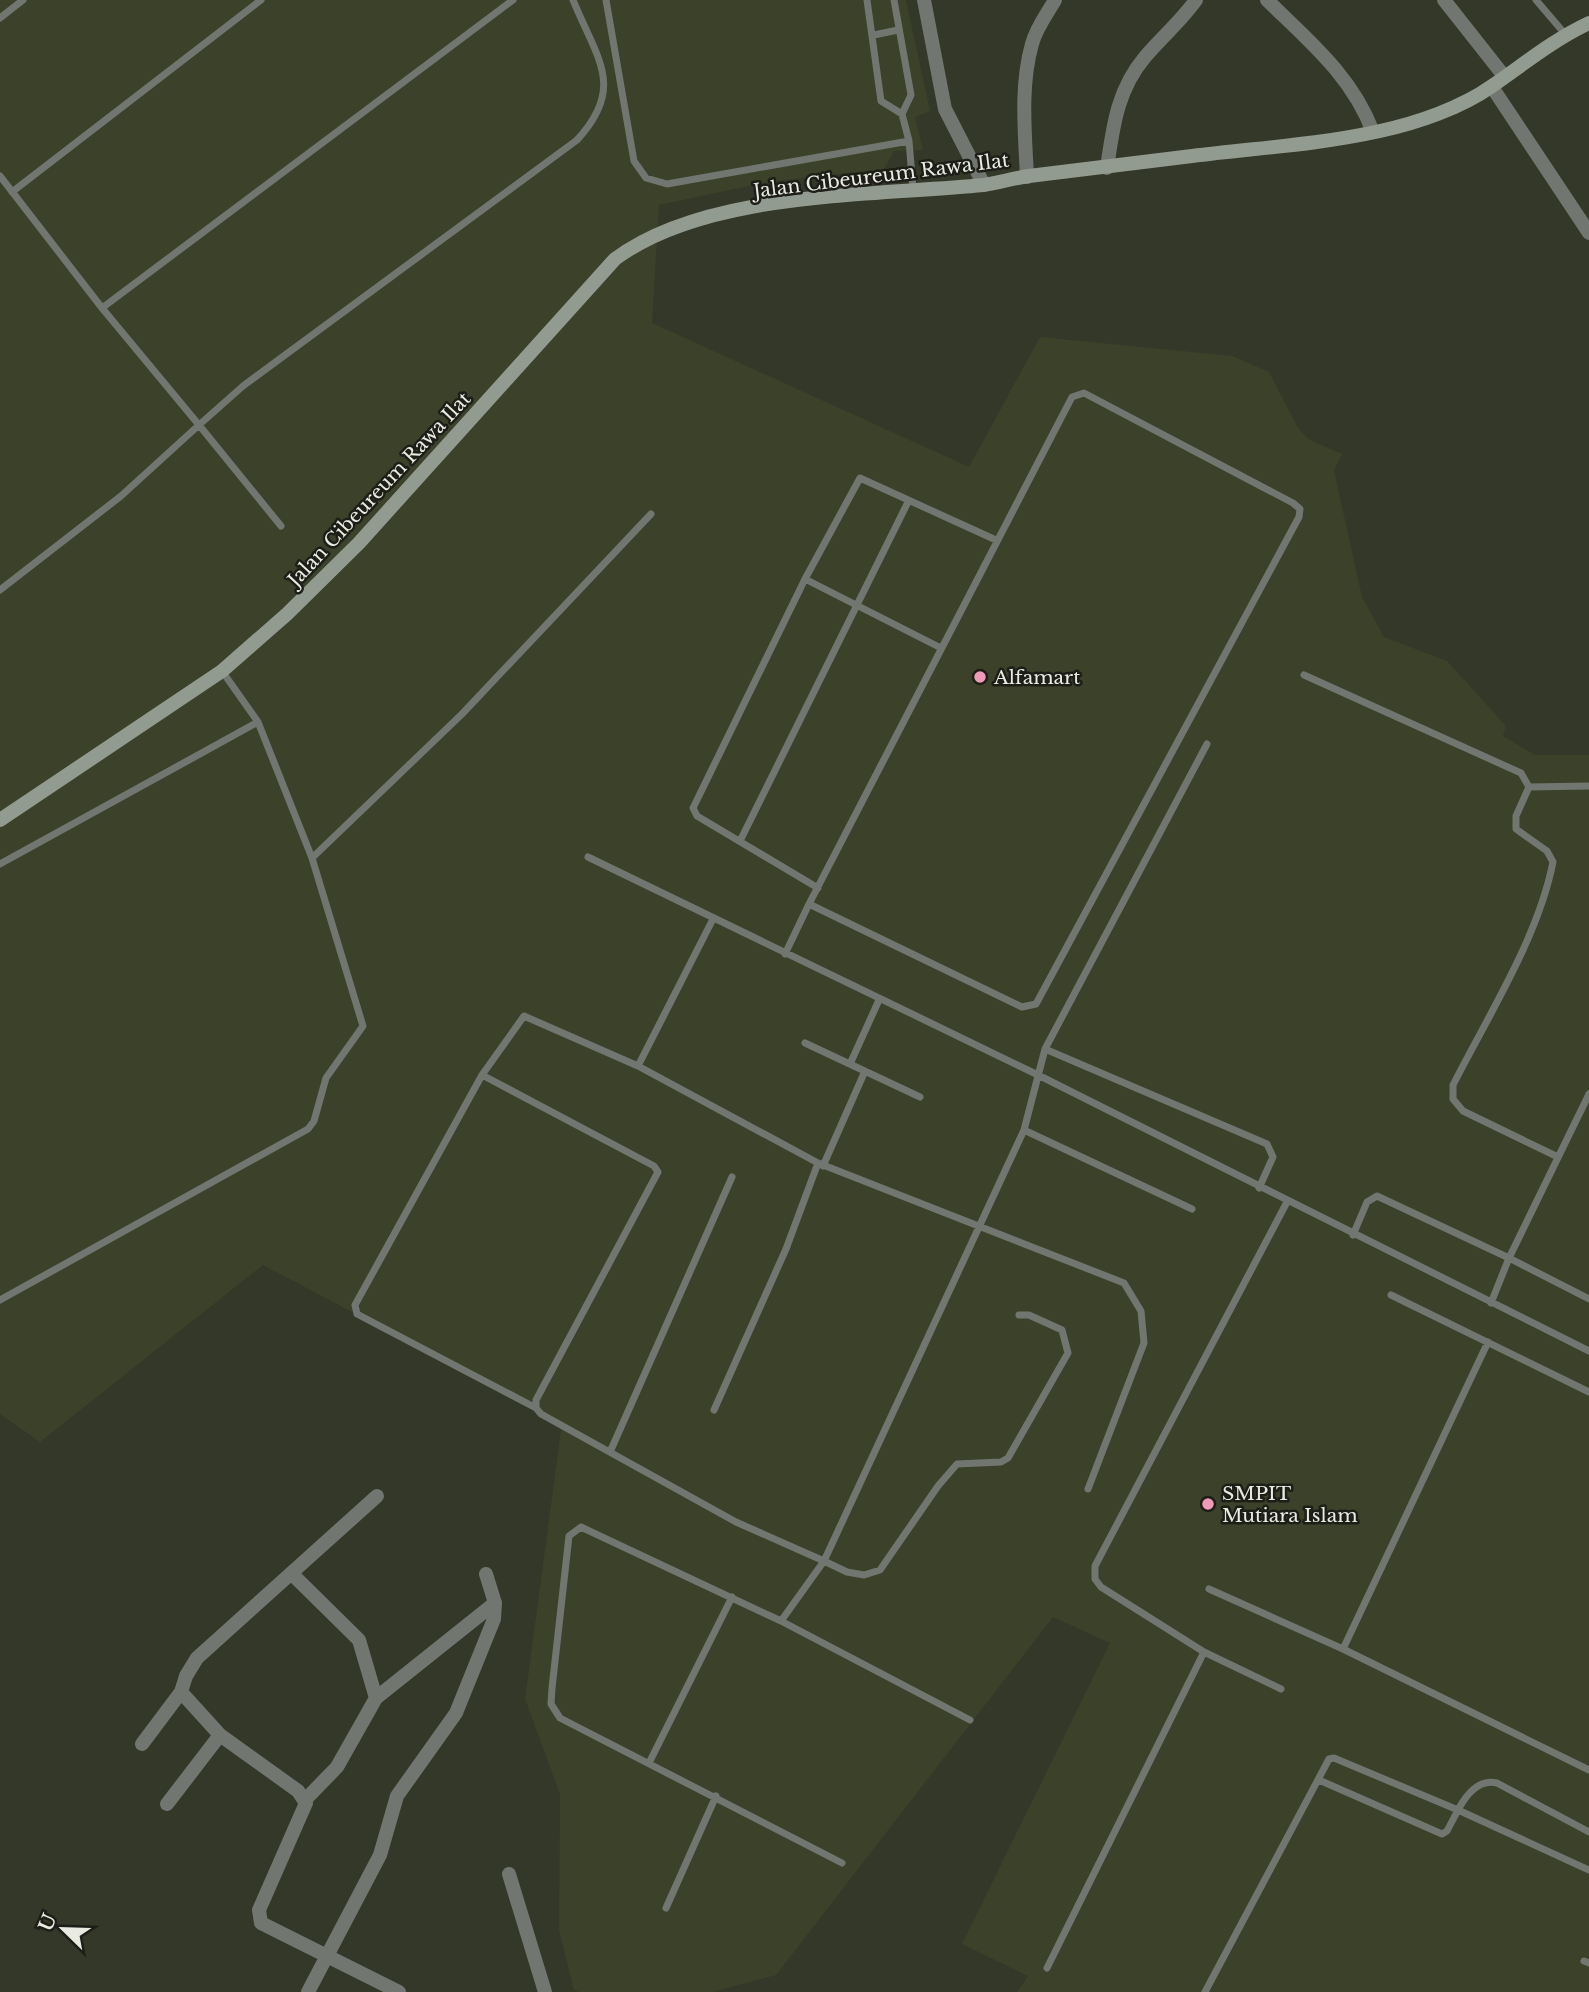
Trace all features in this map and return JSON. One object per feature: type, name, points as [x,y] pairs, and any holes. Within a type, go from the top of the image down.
[{"type":"street","points":[[924,0],[944,109],[984,185]]},
{"type":"street","points":[[1027,177],[1024,111],[1030,51],[1035,35],[1055,0]]},
{"type":"street","points":[[1107,168],[1114,119],[1123,92],[1146,55],[1196,0]]},
{"type":"street","points":[[1267,0],[1332,63],[1357,94],[1373,132]]},
{"type":"street","points":[[1444,0],[1504,76]]},
{"type":"street","name":"Jalan Cibeureum Rawa Ilat","points":[[0,820],[222,671],[287,614],[359,543],[606,269],[640,241],[704,219],[772,204],[913,188],[984,185],[1027,177],[1316,144],[1373,132],[1428,117],[1492,87],[1565,34],[1589,23]]},
{"type":"street","points":[[1492,87],[1583,210],[1589,233]]},
{"type":"street","points":[[142,1744],[181,1692],[186,1676],[197,1658],[377,1496]]},
{"type":"street","points":[[292,1574],[363,1646],[376,1698]]},
{"type":"street","points":[[308,1992],[380,1855],[397,1796],[456,1713],[491,1630],[495,1603],[486,1574]]},
{"type":"street","points":[[399,1992],[270,1930],[259,1917],[304,1812],[305,1800],[337,1767],[376,1698],[495,1603]]},
{"type":"street","points":[[181,1692],[220,1735],[298,1791],[305,1800]]},
{"type":"street","points":[[167,1804],[220,1735]]},
{"type":"street","points":[[509,1874],[545,1992]]},
{"type":"lane","points":[[0,18],[23,0]]},
{"type":"lane","points":[[12,192],[261,0]]},
{"type":"lane","points":[[102,308],[513,0]]},
{"type":"lane","points":[[0,590],[121,496],[243,386],[577,140],[593,122],[604,101],[605,80],[573,0]]},
{"type":"lane","points":[[606,0],[634,161],[646,178],[667,184],[909,141]]},
{"type":"lane","points":[[867,0],[874,34],[880,101],[902,114]]},
{"type":"lane","points":[[894,0],[911,95],[902,114],[909,141],[913,188]]},
{"type":"lane","points":[[1535,0],[1565,34]]},
{"type":"lane","points":[[874,34],[898,30]]},
{"type":"lane","points":[[0,176],[102,308],[281,526]]},
{"type":"lane","points":[[785,954],[809,904],[996,540],[1072,397],[1077,393],[1084,393],[1293,502],[1300,509],[1299,517],[1036,1004],[1022,1007],[809,904]]},
{"type":"lane","points":[[818,888],[697,816],[693,808],[805,579],[860,478],[996,540]]},
{"type":"lane","points":[[740,841],[908,502]]},
{"type":"lane","points":[[312,858],[462,714],[652,514]]},
{"type":"lane","points":[[805,579],[941,648]]},
{"type":"lane","points":[[0,1300],[311,1125],[326,1078],[363,1026],[312,858],[258,722],[222,671]]},
{"type":"lane","points":[[1304,675],[1521,773],[1529,787]]},
{"type":"lane","points":[[0,864],[258,722]]},
{"type":"lane","points":[[781,1621],[824,1561],[1024,1130],[1045,1049],[1207,744]]},
{"type":"lane","points":[[1529,787],[1589,786]]},
{"type":"lane","points":[[1529,787],[1516,816],[1516,829],[1547,851],[1553,862],[1550,875],[1539,909],[1453,1085],[1452,1099],[1463,1111],[1558,1157]]},
{"type":"lane","points":[[588,857],[879,1000],[1037,1074],[1259,1188],[1589,1351]]},
{"type":"lane","points":[[638,1066],[713,919]]},
{"type":"lane","points":[[850,1064],[879,1000]]},
{"type":"lane","points":[[1019,1315],[1029,1315],[1062,1330],[1068,1353],[1008,1458],[1001,1462],[957,1464],[880,1570],[864,1575],[847,1572],[736,1522],[541,1414],[536,1408],[357,1314],[355,1305],[482,1075],[524,1016],[638,1066],[820,1164],[1124,1283],[1141,1311],[1144,1343],[1087,1489]]},
{"type":"lane","points":[[804,1043],[920,1097]]},
{"type":"lane","points":[[1045,1049],[1267,1144],[1273,1157],[1259,1188]]},
{"type":"lane","points":[[714,1410],[786,1249],[820,1164],[865,1071]]},
{"type":"lane","points":[[482,1075],[654,1166],[658,1172],[536,1400],[536,1408]]},
{"type":"lane","points":[[1491,1303],[1509,1258],[1589,1094]]},
{"type":"lane","points":[[1024,1130],[1192,1209]]},
{"type":"lane","points":[[610,1452],[732,1177]]},
{"type":"lane","points":[[1353,1235],[1367,1202],[1377,1196],[1589,1299]]},
{"type":"lane","points":[[1281,1689],[1204,1652],[1101,1587],[1095,1579],[1095,1566],[1287,1202]]},
{"type":"lane","points":[[1391,1295],[1589,1392]]},
{"type":"lane","points":[[1343,1649],[1488,1342]]},
{"type":"lane","points":[[842,1863],[560,1718],[551,1704],[569,1536],[582,1527],[781,1621],[970,1720]]},
{"type":"lane","points":[[1209,1589],[1343,1649],[1589,1770]]},
{"type":"lane","points":[[649,1763],[732,1597]]},
{"type":"lane","points":[[1047,1968],[1204,1652]]},
{"type":"lane","points":[[1205,1992],[1327,1762],[1334,1758],[1458,1810],[1589,1870]]},
{"type":"lane","points":[[1319,1780],[1442,1833],[1447,1831],[1469,1793],[1489,1781],[1589,1832]]},
{"type":"lane","points":[[666,1908],[716,1796]]},
{"type":"shaded area","points":[[0,0],[906,0],[930,111],[915,117],[923,150],[894,151],[884,169],[767,182],[659,205],[652,323],[969,467],[1040,337],[1232,356],[1269,372],[1298,428],[1308,439],[1342,454],[1334,470],[1362,597],[1384,637],[1447,661],[1506,726],[1503,736],[1535,755],[1589,755],[1589,1992],[1017,1992],[1028,1976],[962,1944],[1110,1643],[1053,1617],[776,1975],[713,1992],[579,1992],[574,1990],[559,1930],[560,1794],[525,1699],[562,1423],[263,1265],[40,1442],[0,1414]]},
{"type":"place","name":"Alfamart","points":[[980,677]]},
{"type":"place","name":"SMPIT Mutiara Islam","points":[[1208,1504]]}]
